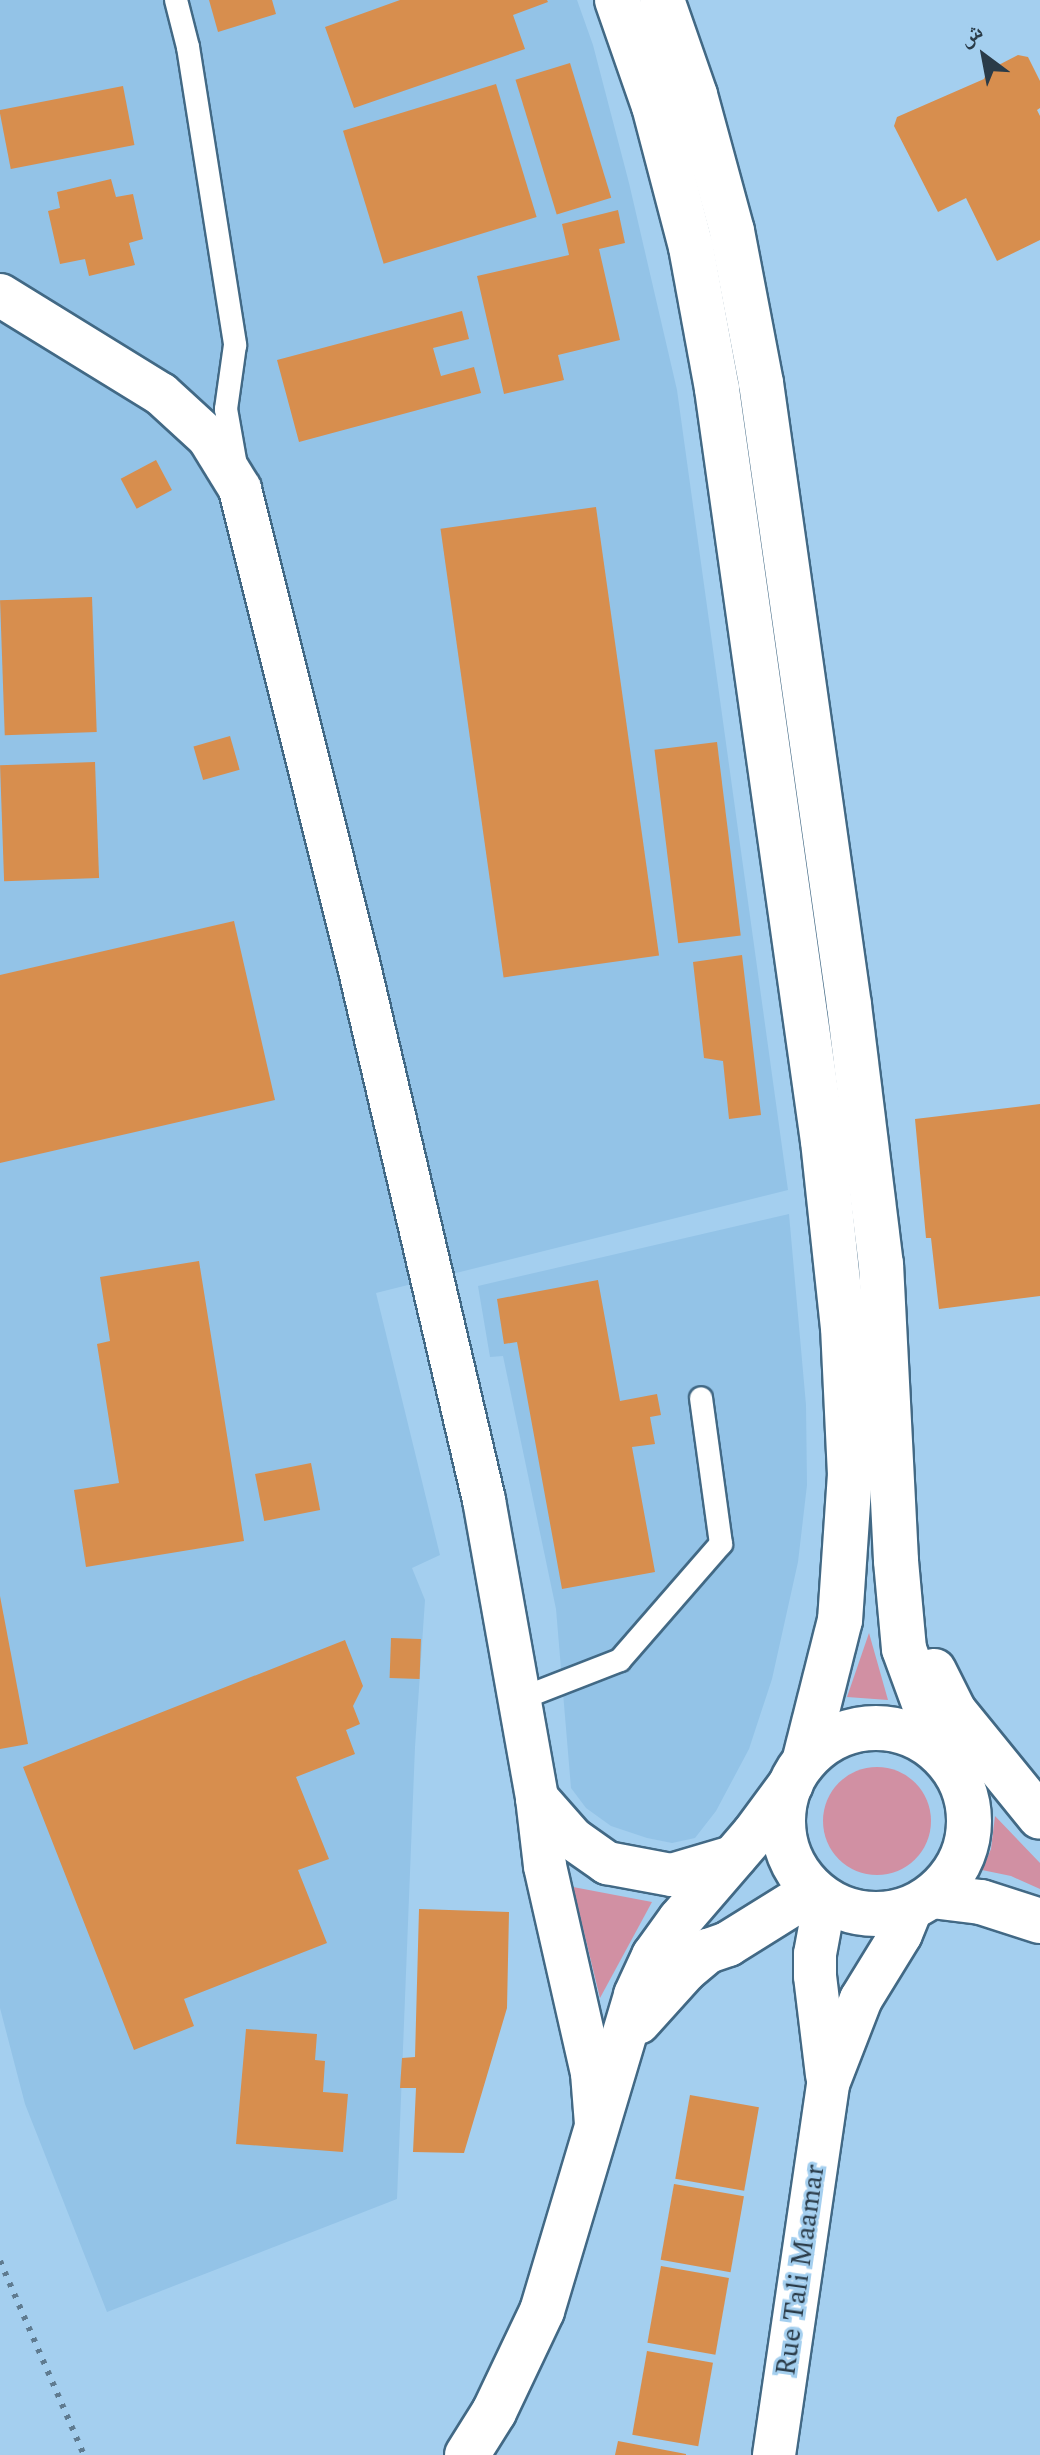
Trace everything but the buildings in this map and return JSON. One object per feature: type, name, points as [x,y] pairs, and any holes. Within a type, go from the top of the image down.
[{"type":"main road","points":[[617,0],[654,106],[688,233],[714,375],[823,1141],[843,1327],[850,1474],[840,1620],[782,1827],[786,1849],[795,1868],[819,1895],[867,1915],[922,1902],[981,1902],[1040,1921]]},
{"type":"main road","points":[[662,0],[695,95],[732,231],[761,383],[849,1005],[881,1264],[896,1561],[904,1649],[949,1763],[964,1789],[969,1828],[958,1866],[922,1902]]},
{"type":"main road","points":[[896,1561],[937,1677],[954,1711],[1040,1819]]},
{"type":"main road","points":[[467,2455],[494,2412],[542,2311],[636,1995],[654,1956],[680,1920],[736,1856],[797,1773],[823,1745],[847,1733],[872,1728],[898,1730],[922,1740],[949,1763],[1040,1819]]},
{"type":"main road","points":[[623,2039],[685,1970],[708,1951],[728,1944],[819,1895]]},
{"type":"street","points":[[0,295],[161,394],[208,437],[240,489],[358,962],[484,1500],[537,1798],[550,1892],[592,2073],[596,2124]]},
{"type":"street","points":[[537,1798],[573,1839],[607,1863],[636,1871],[672,1875],[736,1856]]},
{"type":"street","points":[[819,1895],[815,1965],[828,2084]]},
{"type":"street","points":[[828,2084],[861,1999],[922,1902]]},
{"type":"street","name":"Rue Tali Maamar","points":[[774,2455],[828,2084]]},
{"type":"lane","points":[[176,0],[188,47],[235,345],[226,409],[240,489]]},
{"type":"lane","points":[[520,1699],[620,1660],[721,1544],[701,1398]]},
{"type":"shaded area","points":[[0,0],[577,0],[593,45],[629,183],[677,390],[788,1190],[376,1293],[440,1555],[412,1568],[425,1600],[415,1747],[397,2199],[107,2312],[25,2104],[0,2008]]},
{"type":"shaded area","points":[[789,1214],[806,1405],[807,1485],[798,1562],[772,1679],[749,1749],[716,1811],[695,1838],[672,1843],[647,1838],[611,1826],[586,1808],[571,1788],[556,1609],[503,1356],[490,1357],[478,1286]]},
{"type":"shaded area","points":[[869,1633],[888,1700],[847,1697]]},
{"type":"shaded area","points":[[877,1767],[898,1771],[916,1782],[927,1800],[931,1821],[927,1842],[916,1860],[898,1871],[877,1875],[856,1871],[838,1860],[827,1842],[823,1821],[827,1800],[838,1782],[856,1771]]},
{"type":"shaded area","points":[[995,1816],[1040,1863],[1040,1889],[1011,1876],[982,1870],[991,1849]]},
{"type":"shaded area","points":[[573,1887],[652,1902],[600,1998]]},
{"type":"railway","points":[[0,2261],[84,2455]]}]
